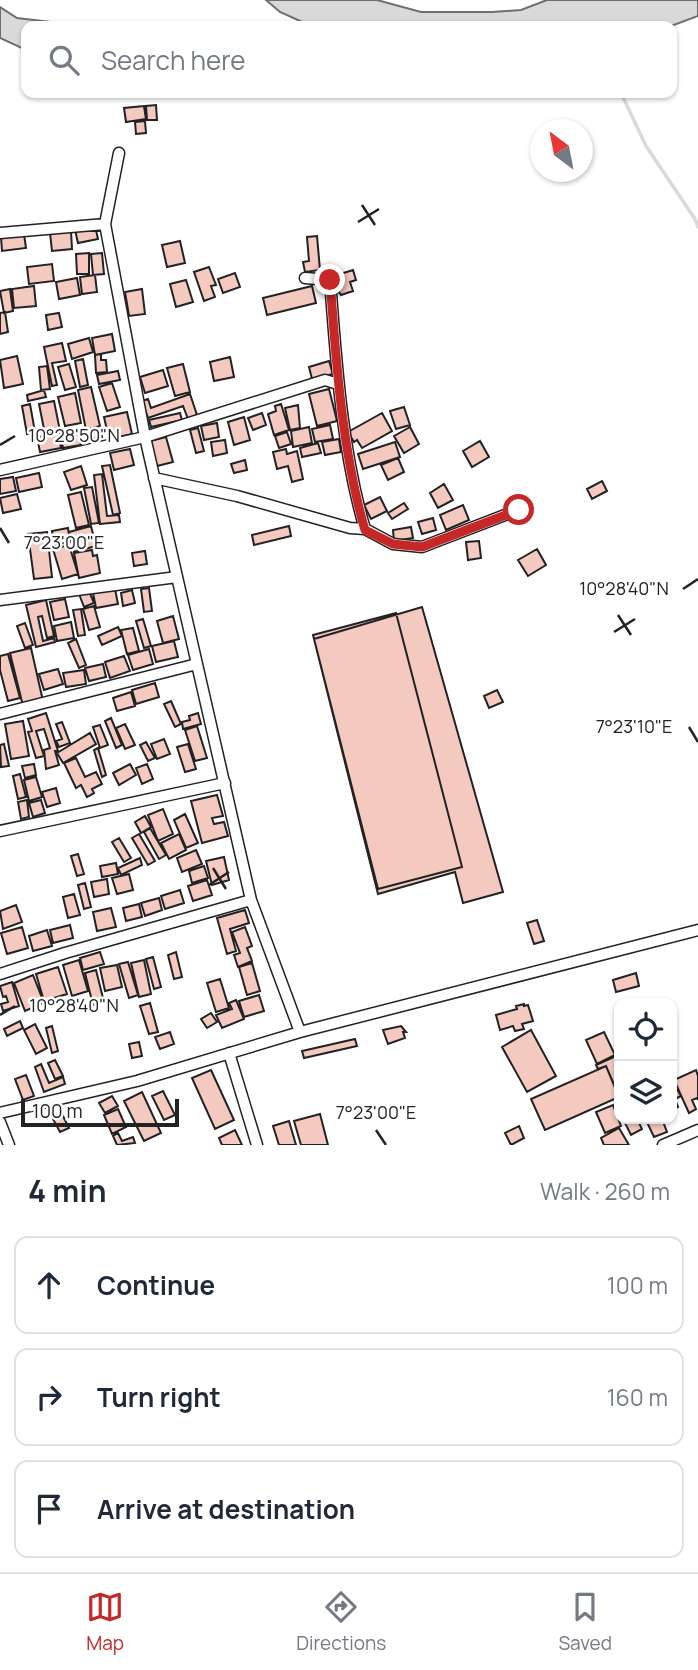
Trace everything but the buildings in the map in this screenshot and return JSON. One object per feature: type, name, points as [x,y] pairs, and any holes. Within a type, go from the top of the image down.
[{"type":"street","points":[[118,153],[105,224],[145,437],[251,900],[300,1032]]},
{"type":"street","points":[[0,233],[105,224]]},
{"type":"street","points":[[305,278],[330,280],[338,384],[357,505],[365,530]]},
{"type":"street","points":[[0,470],[145,437],[325,380],[338,384]]},
{"type":"street","points":[[154,478],[237,496],[365,530],[393,544],[422,547],[519,510]]},
{"type":"street","points":[[0,600],[177,577]]},
{"type":"street","points":[[0,713],[197,664]]},
{"type":"street","points":[[0,831],[225,783]]},
{"type":"street","points":[[0,974],[251,900]]},
{"type":"street","points":[[0,1113],[137,1081],[300,1032],[698,930]]},
{"type":"street","points":[[229,1054],[257,1145]]},
{"type":"street","points":[[0,1122],[9,1145]]},
{"type":"street","points":[[663,1145],[698,1130]]},
{"type":"shaded area","points":[[266,0],[377,0],[421,12],[492,12],[521,10],[547,0],[698,0],[698,16],[677,24],[677,21],[300,21],[280,12]]},
{"type":"shaded area","points":[[0,7],[17,18],[42,21],[21,21],[21,48],[0,38]]},
{"type":"waterway","points":[[623,98],[646,146],[698,227]]},
{"type":"route","points":[[330,280],[338,384],[357,505],[365,530],[393,544],[422,547],[519,510]]}]
